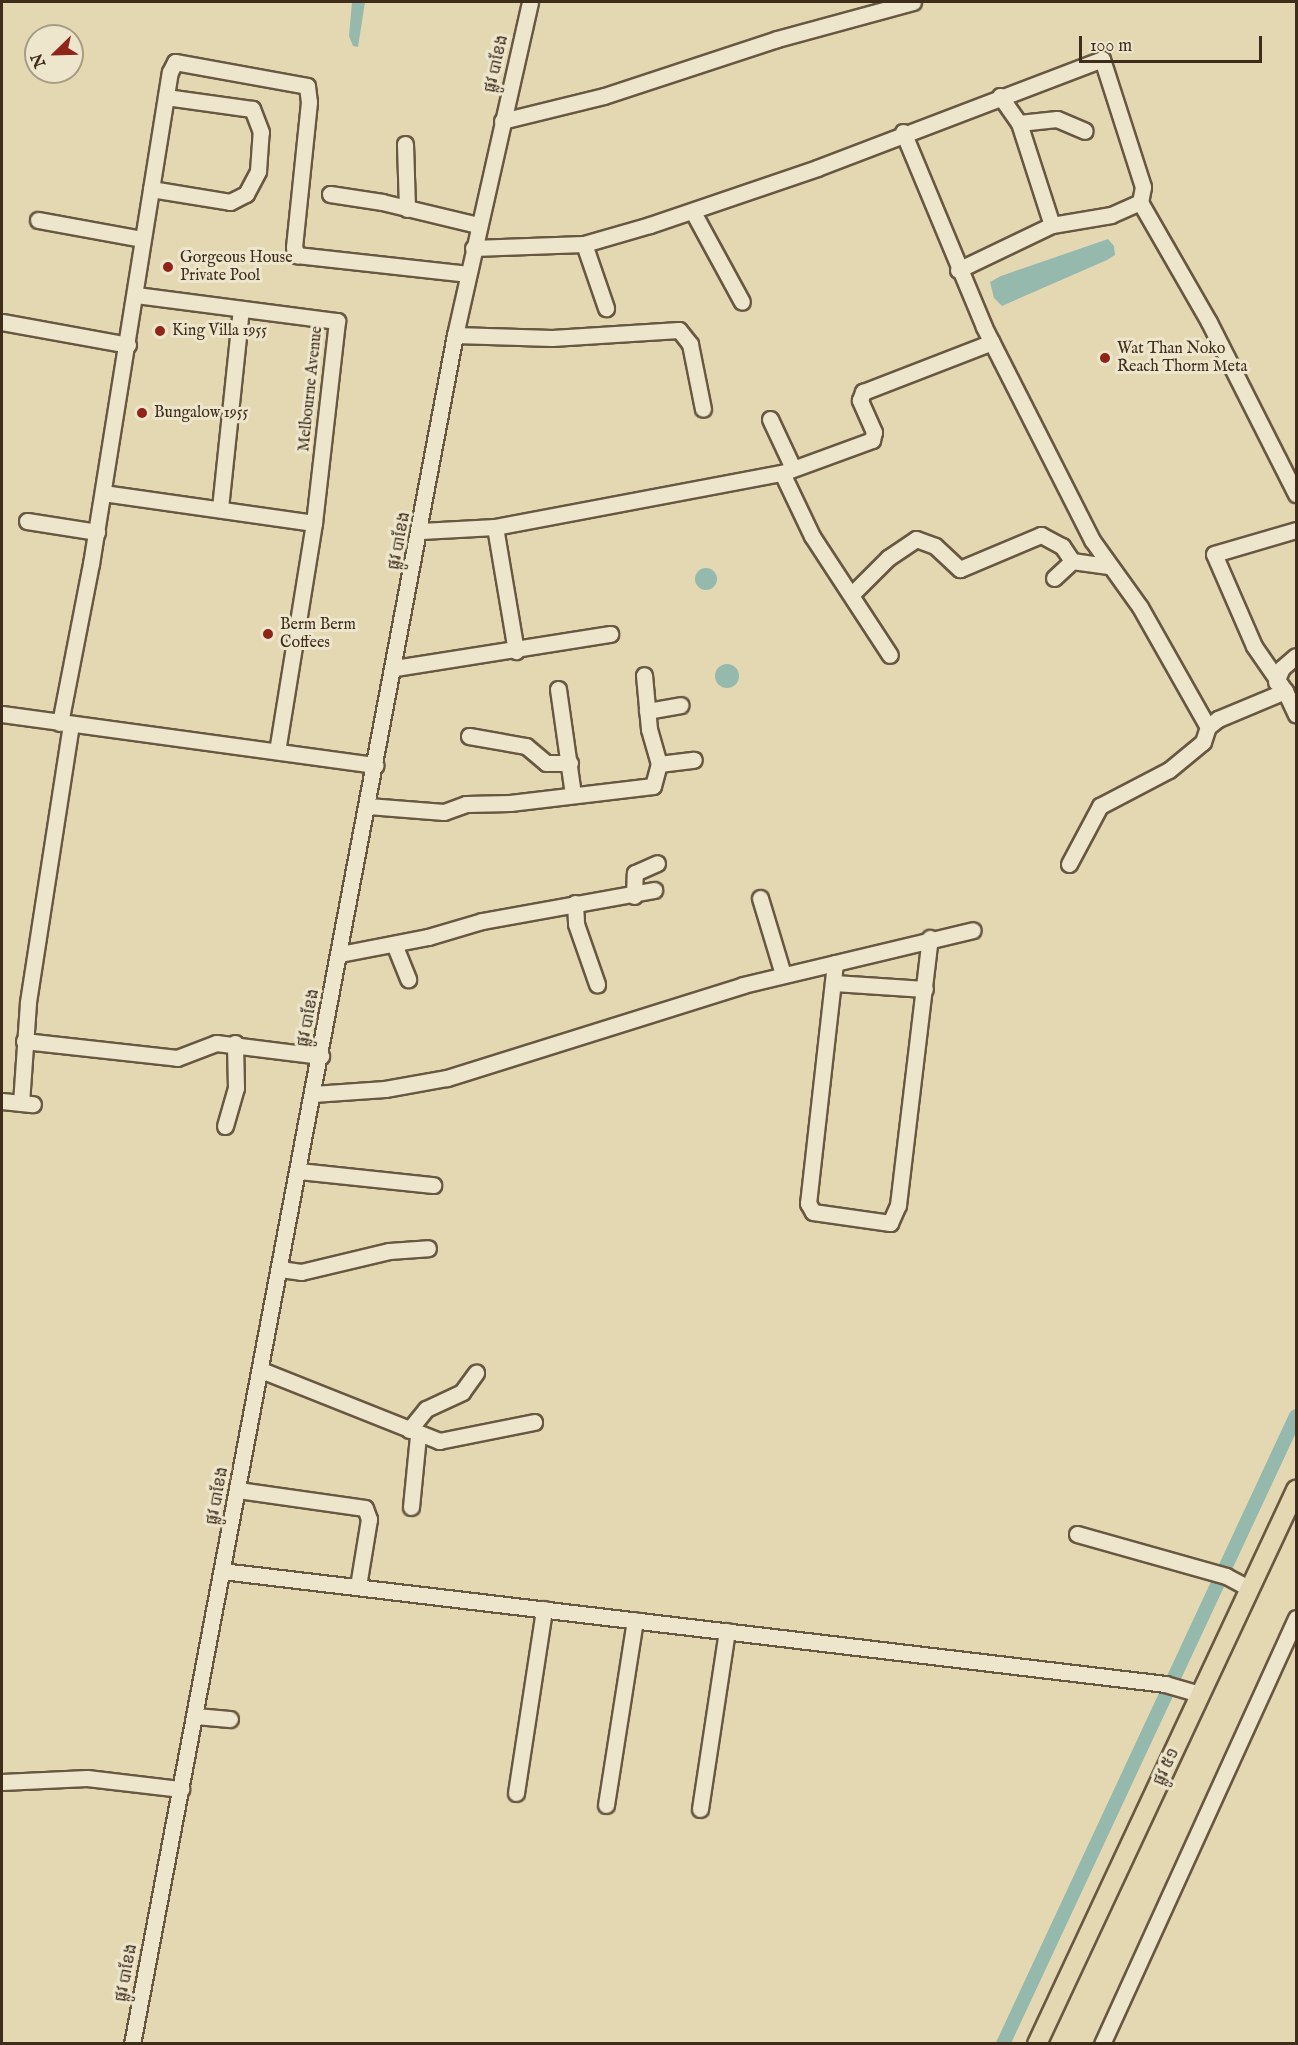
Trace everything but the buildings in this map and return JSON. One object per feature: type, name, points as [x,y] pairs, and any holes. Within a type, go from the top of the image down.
[{"type":"main road","name":"ផ្លូវ ៥១","points":[[1037,2043],[1194,1693],[1237,1581],[1296,1490]]},
{"type":"street","name":"ផ្លូវ បាខែង","points":[[132,2043],[421,531],[455,335],[530,2]]},
{"type":"street","points":[[502,121],[604,96],[777,39],[913,2]]},
{"type":"street","points":[[473,248],[584,244],[693,212],[1102,59],[1143,187],[1140,202],[1209,322],[1296,494]]},
{"type":"street","points":[[2,1101],[27,1103],[24,1041],[65,724],[128,345],[142,239],[170,72],[178,62],[307,86],[296,253],[468,274]]},
{"type":"street","points":[[1000,96],[1019,123],[1052,225]]},
{"type":"street","points":[[151,189],[230,202],[246,194],[258,171],[261,132],[252,109],[166,97]]},
{"type":"street","points":[[1019,123],[1057,119],[1085,131]]},
{"type":"street","points":[[903,132],[958,270],[992,342],[1107,566],[1140,607],[1208,727]]},
{"type":"street","points":[[405,144],[407,208]]},
{"type":"street","points":[[330,194],[407,208],[478,225]]},
{"type":"street","points":[[958,270],[1052,225],[1111,214],[1140,202]]},
{"type":"street","points":[[693,212],[742,302]]},
{"type":"street","points":[[38,220],[142,239]]},
{"type":"street","points":[[584,244],[606,308]]},
{"type":"street","name":"Melbourne Avenue","points":[[136,295],[337,321],[314,523],[277,751]]},
{"type":"street","points":[[220,508],[241,309]]},
{"type":"street","points":[[2,322],[128,345]]},
{"type":"street","points":[[455,335],[552,338],[679,330],[690,344],[703,409]]},
{"type":"street","points":[[421,531],[495,527],[788,471],[872,440],[874,432],[860,400],[862,392],[992,342]]},
{"type":"street","points":[[770,419],[812,536],[890,655]]},
{"type":"street","points":[[103,493],[314,523]]},
{"type":"street","points":[[27,520],[97,532]]},
{"type":"street","points":[[495,527],[516,651]]},
{"type":"street","points":[[1296,531],[1214,554],[1254,646],[1296,716]]},
{"type":"street","points":[[852,594],[888,558],[916,539],[935,546],[960,569],[1041,536],[1062,546],[1072,561],[1107,566]]},
{"type":"street","points":[[1054,578],[1072,561]]},
{"type":"street","points":[[395,668],[516,651],[610,634]]},
{"type":"street","points":[[1280,687],[1282,668],[1296,656]]},
{"type":"street","points":[[368,806],[429,813],[466,804],[510,803],[653,786],[659,764],[647,711],[644,675]]},
{"type":"street","points":[[1069,864],[1100,806],[1169,770],[1203,742],[1208,727],[1222,717],[1280,687]]},
{"type":"street","points":[[558,689],[573,795]]},
{"type":"street","points":[[647,711],[680,705]]},
{"type":"street","points":[[2,714],[376,765]]},
{"type":"street","points":[[469,736],[526,746],[546,763],[570,763]]},
{"type":"street","points":[[659,764],[694,760]]},
{"type":"street","points":[[634,896],[636,872],[657,863]]},
{"type":"street","points":[[340,954],[394,944],[482,921],[575,903],[634,896],[654,890]]},
{"type":"street","points":[[760,898],[783,974]]},
{"type":"street","points":[[575,903],[576,924],[597,984]]},
{"type":"street","points":[[313,1094],[386,1089],[447,1078],[783,974],[930,938],[973,930]]},
{"type":"street","points":[[835,963],[808,1203],[813,1212],[890,1223],[898,1205],[930,938]]},
{"type":"street","points":[[394,944],[408,979]]},
{"type":"street","points":[[834,983],[925,989]]},
{"type":"street","points":[[24,1041],[177,1058],[216,1043],[235,1043],[321,1056]]},
{"type":"street","points":[[225,1126],[236,1088],[235,1043]]},
{"type":"street","points":[[299,1171],[433,1185]]},
{"type":"street","points":[[280,1269],[300,1272],[389,1251],[428,1248]]},
{"type":"street","points":[[261,1370],[376,1413],[413,1433],[447,1442],[534,1422]]},
{"type":"street","points":[[411,1507],[413,1433],[426,1409],[462,1392],[476,1373]]},
{"type":"street","points":[[238,1490],[365,1508],[369,1519],[358,1586]]},
{"type":"street","points":[[1077,1534],[1237,1581]]},
{"type":"street","points":[[222,1571],[1165,1684],[1194,1693]]},
{"type":"street","points":[[516,1793],[544,1609]]},
{"type":"street","points":[[1102,2043],[1296,1618]]},
{"type":"street","points":[[606,1805],[635,1620]]},
{"type":"street","points":[[699,1809],[727,1631]]},
{"type":"street","points":[[195,1716],[230,1719]]},
{"type":"street","points":[[2,1782],[87,1778],[181,1790]]},
{"type":"water","points":[[352,2],[365,2],[358,47],[353,46],[349,36]]},
{"type":"water","points":[[1108,239],[1114,246],[1115,255],[1107,260],[1002,306],[994,298],[990,282],[1001,276]]},
{"type":"water","points":[[706,568],[714,571],[717,579],[714,587],[706,590],[698,587],[695,579],[698,571]]},
{"type":"water","points":[[727,664],[735,668],[739,676],[735,684],[727,688],[719,684],[715,676],[719,668]]},
{"type":"waterway","points":[[1003,2044],[1296,1416]]},
{"type":"place","name":"Gorgeous House Private Pool","points":[[168,267]]},
{"type":"place","name":"King Villa 1955","points":[[160,331]]},
{"type":"place","name":"Wat Than Noko Reach Thorm Meta","points":[[1105,358]]},
{"type":"place","name":"Bungalow 1955","points":[[142,413]]},
{"type":"place","name":"Berm Berm Coffees","points":[[268,634]]}]
